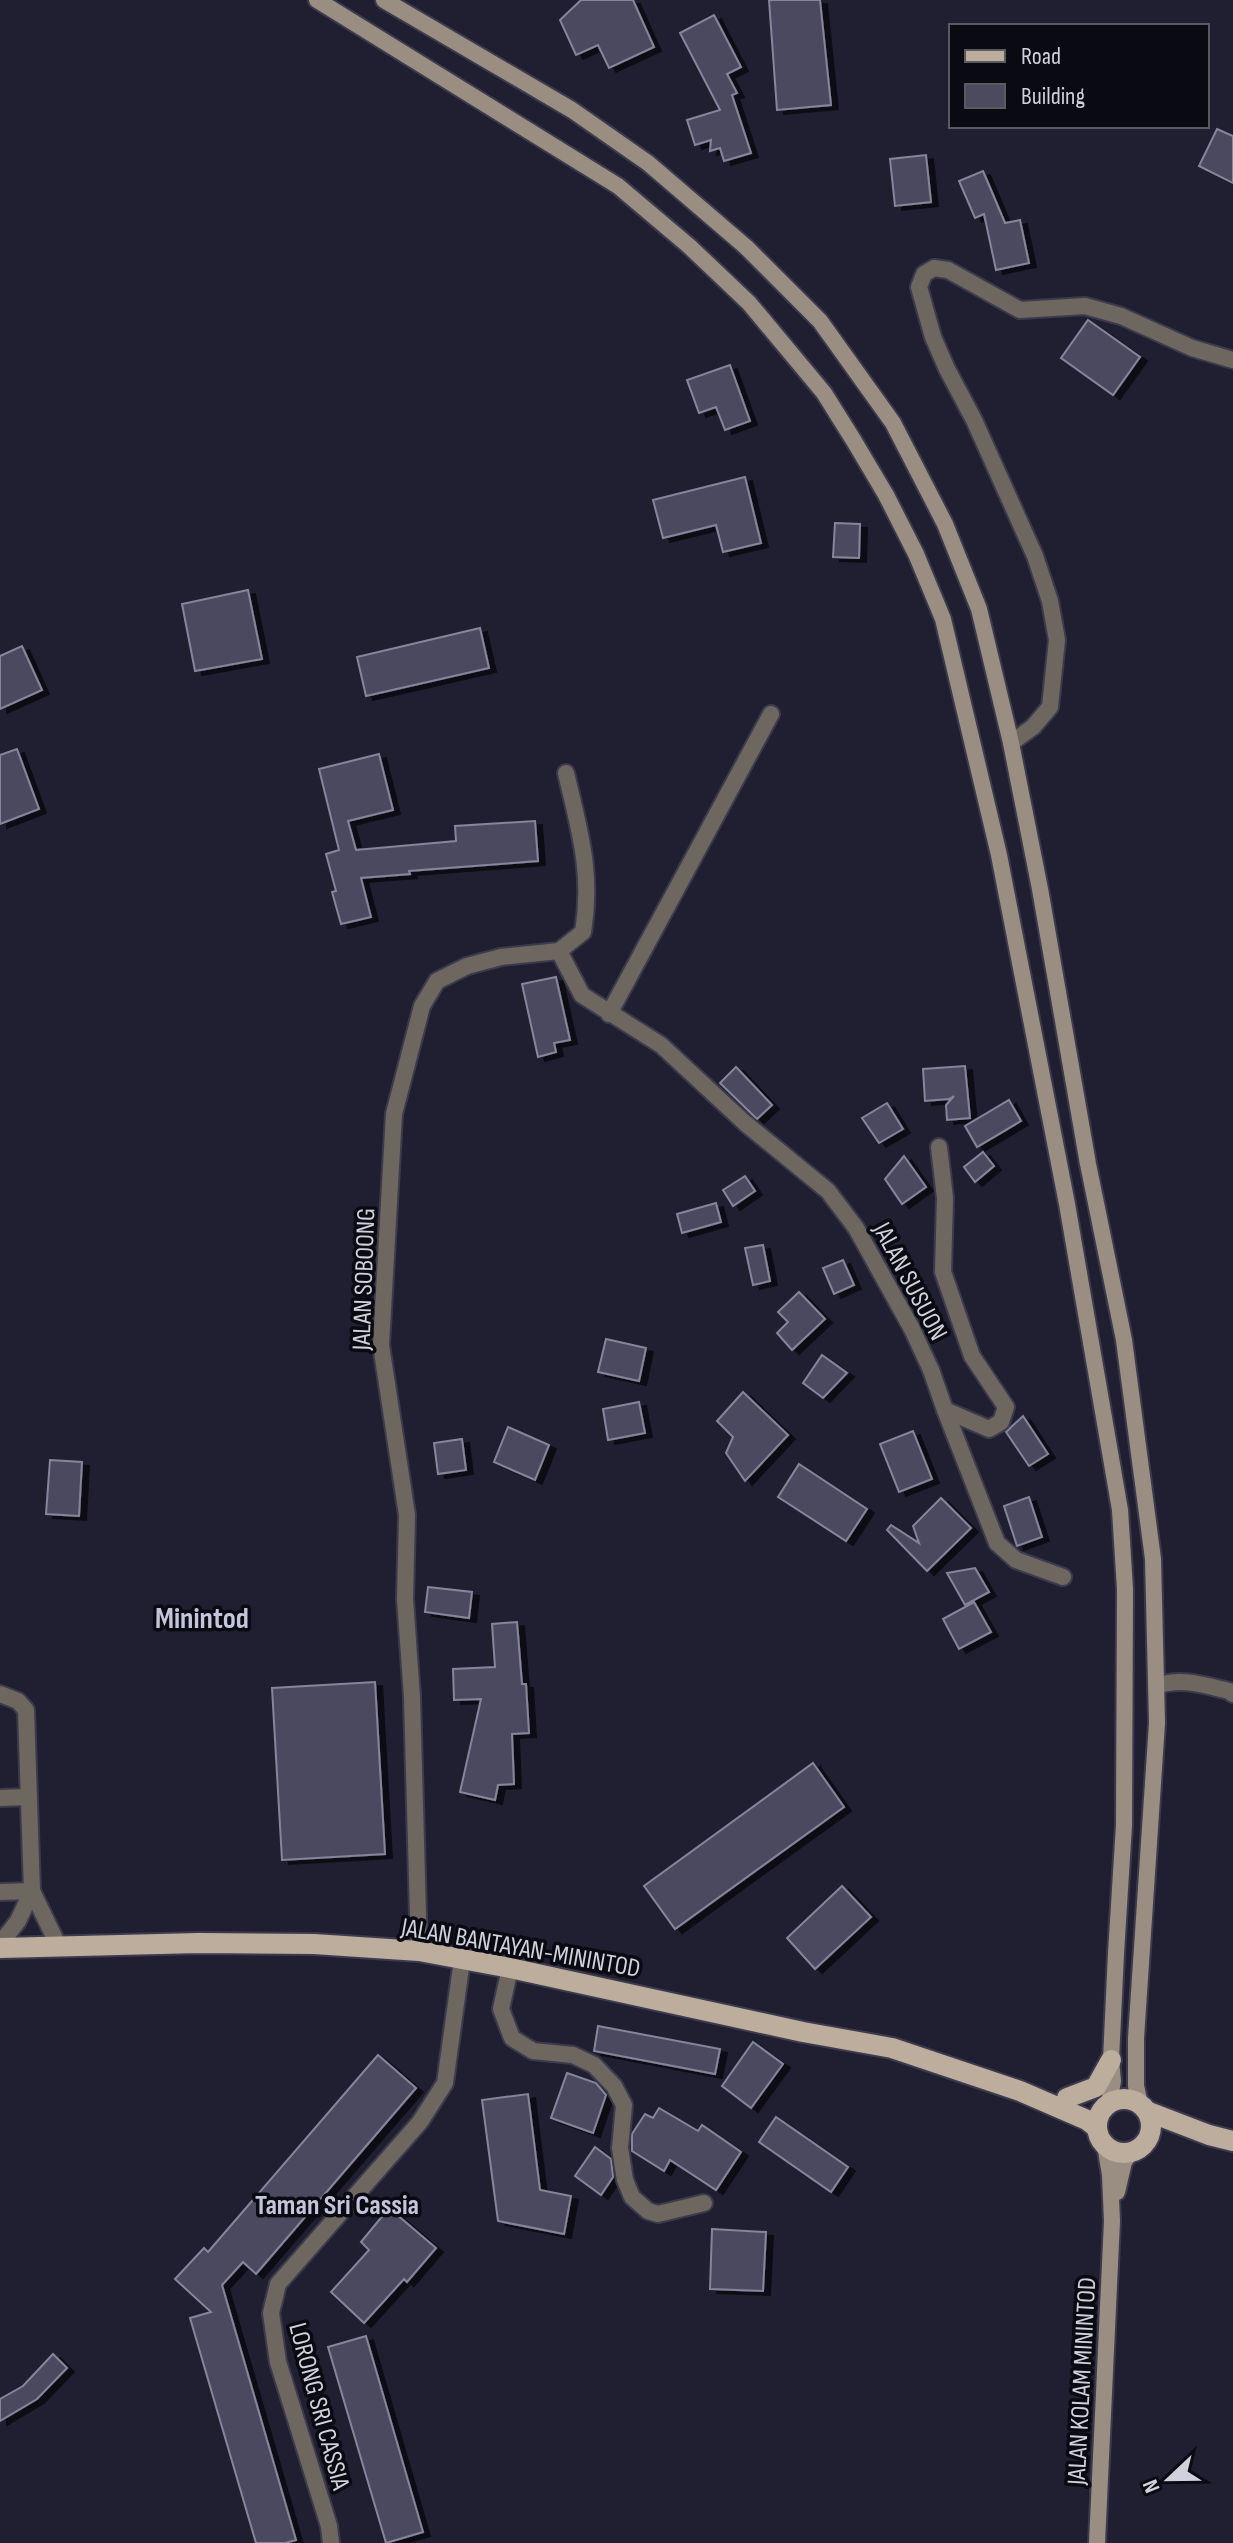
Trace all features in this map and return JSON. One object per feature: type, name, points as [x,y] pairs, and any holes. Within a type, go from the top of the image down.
[{"type":"main road","name":"JALAN KOLAM MININTOD","points":[[317,0],[618,186],[689,246],[749,303],[824,393],[854,441],[892,507],[943,619],[999,855],[1067,1204],[1120,1510],[1125,1589],[1124,1825],[1111,2060],[1112,2092],[1103,2121],[1112,2221],[1097,2543]]},
{"type":"main road","points":[[384,0],[572,110],[648,163],[746,247],[820,321],[893,423],[945,524],[979,609],[1011,743],[1040,889],[1088,1164],[1124,1340],[1153,1559],[1157,1723],[1136,2038],[1136,2086],[1144,2108],[1151,2125],[1140,2148],[1117,2152],[1103,2121],[1128,2099],[1144,2108],[1209,2135],[1233,2141]]},
{"type":"main road","name":"JALAN BANTAYAN-MININTOD","points":[[0,1946],[314,1944],[419,1951],[892,2048],[1020,2091],[1087,2120],[1103,2121]]},
{"type":"main road","points":[[1067,2098],[1096,2087],[1111,2060]]},
{"type":"main road","name":"JALAN BANTAYAN-MININTOD","points":[[1020,2091],[1043,2092],[1092,2107],[1103,2121]]},
{"type":"main road","points":[[1149,2134],[1209,2135]]},
{"type":"main road","name":"JALAN KOLAM MININTOD","points":[[1112,2221],[1124,2162],[1131,2152]]},
{"type":"street","points":[[1011,743],[1033,727],[1050,707],[1057,640],[1055,627],[1050,601],[1018,516],[933,337],[919,287],[924,274],[934,268],[948,270],[1020,310],[1085,306],[1121,316],[1192,348],[1233,360]]},
{"type":"street","points":[[609,1014],[771,714]]},
{"type":"street","points":[[559,951],[583,932],[587,906],[586,861],[566,773]]},
{"type":"street","name":"JALAN SUSUON","points":[[559,951],[582,995],[661,1045],[745,1123],[828,1191],[856,1228],[905,1317],[931,1370],[945,1410],[989,1429],[1001,1422],[1006,1407],[972,1356],[943,1272],[945,1198],[939,1147]]},
{"type":"street","name":"JALAN SOBOONG","points":[[419,1951],[412,1697],[405,1599],[407,1515],[381,1345],[394,1114],[422,1006],[437,981],[467,966],[501,957],[559,951]]},
{"type":"street","points":[[945,1410],[997,1543],[1016,1560],[1063,1577]]},
{"type":"street","points":[[1156,1686],[1171,1680],[1233,1694]]},
{"type":"street","points":[[0,1694],[9,1696],[26,1710],[32,1891],[59,1947]]},
{"type":"street","points":[[0,1798],[27,1797]]},
{"type":"street","points":[[0,1892],[32,1891]]},
{"type":"street","points":[[0,1946],[18,1921],[32,1891]]},
{"type":"street","name":"LORONG SRI CASSIA","points":[[331,2543],[329,2526],[278,2362],[271,2313],[278,2284],[420,2122],[445,2083],[462,1960]]},
{"type":"street","points":[[510,1968],[501,2009],[512,2038],[533,2051],[573,2055],[594,2065],[614,2086],[624,2105],[620,2148],[625,2180],[632,2197],[648,2211],[658,2214],[704,2203]]},
{"type":"building","points":[[581,0],[633,0],[654,47],[609,68],[598,45],[576,55],[560,20]]},
{"type":"building","points":[[769,0],[820,0],[831,105],[777,110]]},
{"type":"building","points":[[714,15],[741,67],[727,74],[737,93],[732,95],[751,153],[724,161],[720,148],[710,151],[711,140],[695,145],[687,120],[720,110],[680,33]]},
{"type":"building","points":[[1217,129],[1233,136],[1233,183],[1199,166]]},
{"type":"building","points":[[926,155],[931,202],[895,206],[890,159]]},
{"type":"building","points":[[983,171],[1005,223],[1020,220],[1029,263],[996,270],[984,214],[975,218],[959,181]]},
{"type":"building","points":[[1088,320],[1140,357],[1113,395],[1061,358]]},
{"type":"building","points":[[730,365],[750,421],[725,430],[716,407],[699,413],[687,380]]},
{"type":"building","points":[[745,477],[761,543],[723,552],[716,525],[663,538],[653,500]]},
{"type":"building","points":[[835,523],[860,524],[859,558],[833,557]]},
{"type":"building","points":[[248,590],[262,659],[195,671],[182,604]]},
{"type":"building","points":[[480,628],[489,668],[366,696],[357,657]]},
{"type":"building","points":[[22,646],[42,690],[0,709],[0,656]]},
{"type":"building","points":[[17,749],[39,809],[0,824],[0,755]]},
{"type":"building","points":[[379,754],[393,810],[348,821],[356,850],[456,841],[455,826],[535,821],[538,861],[361,878],[371,917],[341,924],[326,854],[339,850],[319,769]]},
{"type":"building","points":[[556,977],[570,1040],[554,1043],[556,1052],[538,1057],[522,984]]},
{"type":"building","points":[[965,1066],[970,1118],[947,1120],[946,1105],[954,1096],[925,1101],[923,1069]]},
{"type":"building","points":[[736,1067],[772,1105],[757,1119],[720,1083]]},
{"type":"building","points":[[1009,1100],[1021,1121],[977,1147],[965,1126]]},
{"type":"building","points":[[887,1103],[903,1129],[879,1143],[862,1118]]},
{"type":"building","points":[[983,1152],[994,1166],[975,1182],[964,1167]]},
{"type":"building","points":[[904,1156],[926,1187],[902,1204],[885,1179]]},
{"type":"building","points":[[745,1176],[755,1191],[733,1206],[723,1190]]},
{"type":"building","points":[[716,1203],[721,1222],[682,1233],[677,1214]]},
{"type":"building","points":[[763,1245],[770,1281],[753,1285],[745,1248]]},
{"type":"building","points":[[843,1260],[854,1285],[834,1294],[823,1268]]},
{"type":"building","points":[[799,1292],[825,1319],[792,1350],[777,1333],[788,1322],[778,1312]]},
{"type":"building","points":[[606,1339],[646,1348],[639,1381],[598,1372]]},
{"type":"building","points":[[822,1355],[847,1373],[823,1398],[803,1383]]},
{"type":"building","points":[[743,1392],[788,1435],[745,1481],[726,1453],[733,1437],[717,1421]]},
{"type":"building","points":[[639,1402],[645,1433],[608,1440],[603,1409]]},
{"type":"building","points":[[1023,1416],[1048,1454],[1029,1466],[1006,1432]]},
{"type":"building","points":[[508,1427],[549,1445],[535,1480],[494,1462]]},
{"type":"building","points":[[913,1431],[932,1479],[899,1492],[880,1444]]},
{"type":"building","points":[[462,1439],[466,1470],[438,1474],[434,1443]]},
{"type":"building","points":[[50,1460],[82,1462],[79,1516],[46,1514]]},
{"type":"building","points":[[799,1464],[867,1509],[846,1541],[778,1497]]},
{"type":"building","points":[[1029,1497],[1042,1537],[1017,1546],[1004,1506]]},
{"type":"building","points":[[941,1498],[971,1528],[927,1571],[887,1530],[891,1525],[919,1543],[913,1526]]},
{"type":"building","points":[[975,1568],[989,1592],[965,1605],[947,1573]]},
{"type":"building","points":[[428,1587],[472,1592],[469,1618],[425,1612]]},
{"type":"building","points":[[974,1602],[991,1632],[959,1649],[943,1619]]},
{"type":"building","points":[[517,1622],[529,1733],[512,1734],[514,1784],[498,1785],[495,1800],[460,1792],[481,1699],[454,1700],[453,1669],[495,1667],[492,1624]]},
{"type":"building","points":[[375,1682],[385,1854],[282,1860],[272,1688]]},
{"type":"building","points":[[813,1763],[844,1807],[675,1929],[644,1886]]},
{"type":"building","points":[[842,1886],[871,1917],[815,1969],[787,1938]]},
{"type":"building","points":[[598,2026],[720,2049],[715,2074],[594,2051]]},
{"type":"building","points":[[753,2042],[783,2064],[751,2108],[722,2086]]},
{"type":"building","points":[[378,2055],[416,2088],[256,2274],[243,2262],[222,2285],[296,2540],[256,2543],[190,2318],[211,2312],[175,2279],[204,2248],[208,2252]]},
{"type":"building","points":[[567,2073],[596,2083],[606,2095],[593,2133],[551,2118]]},
{"type":"building","points":[[528,2094],[540,2190],[571,2196],[564,2234],[498,2221],[482,2100]]},
{"type":"building","points":[[659,2108],[698,2131],[702,2125],[741,2152],[716,2190],[670,2160],[664,2171],[632,2151],[632,2134],[645,2114],[653,2118]]},
{"type":"building","points":[[776,2117],[848,2167],[831,2192],[759,2142]]},
{"type":"building","points":[[595,2147],[611,2159],[613,2177],[601,2195],[575,2176]]},
{"type":"building","points":[[389,2208],[436,2248],[407,2282],[404,2279],[364,2323],[331,2292],[369,2250],[361,2242]]},
{"type":"building","points":[[712,2229],[766,2232],[763,2291],[710,2289]]},
{"type":"building","points":[[366,2336],[423,2532],[386,2543],[328,2347]]},
{"type":"building","points":[[53,2354],[67,2368],[37,2399],[0,2421],[0,2399],[23,2386]]},
{"type":"district","name":"Minintod","points":[[202,1618]]},
{"type":"district","name":"Taman Sri Cassia","points":[[337,2204]]}]
